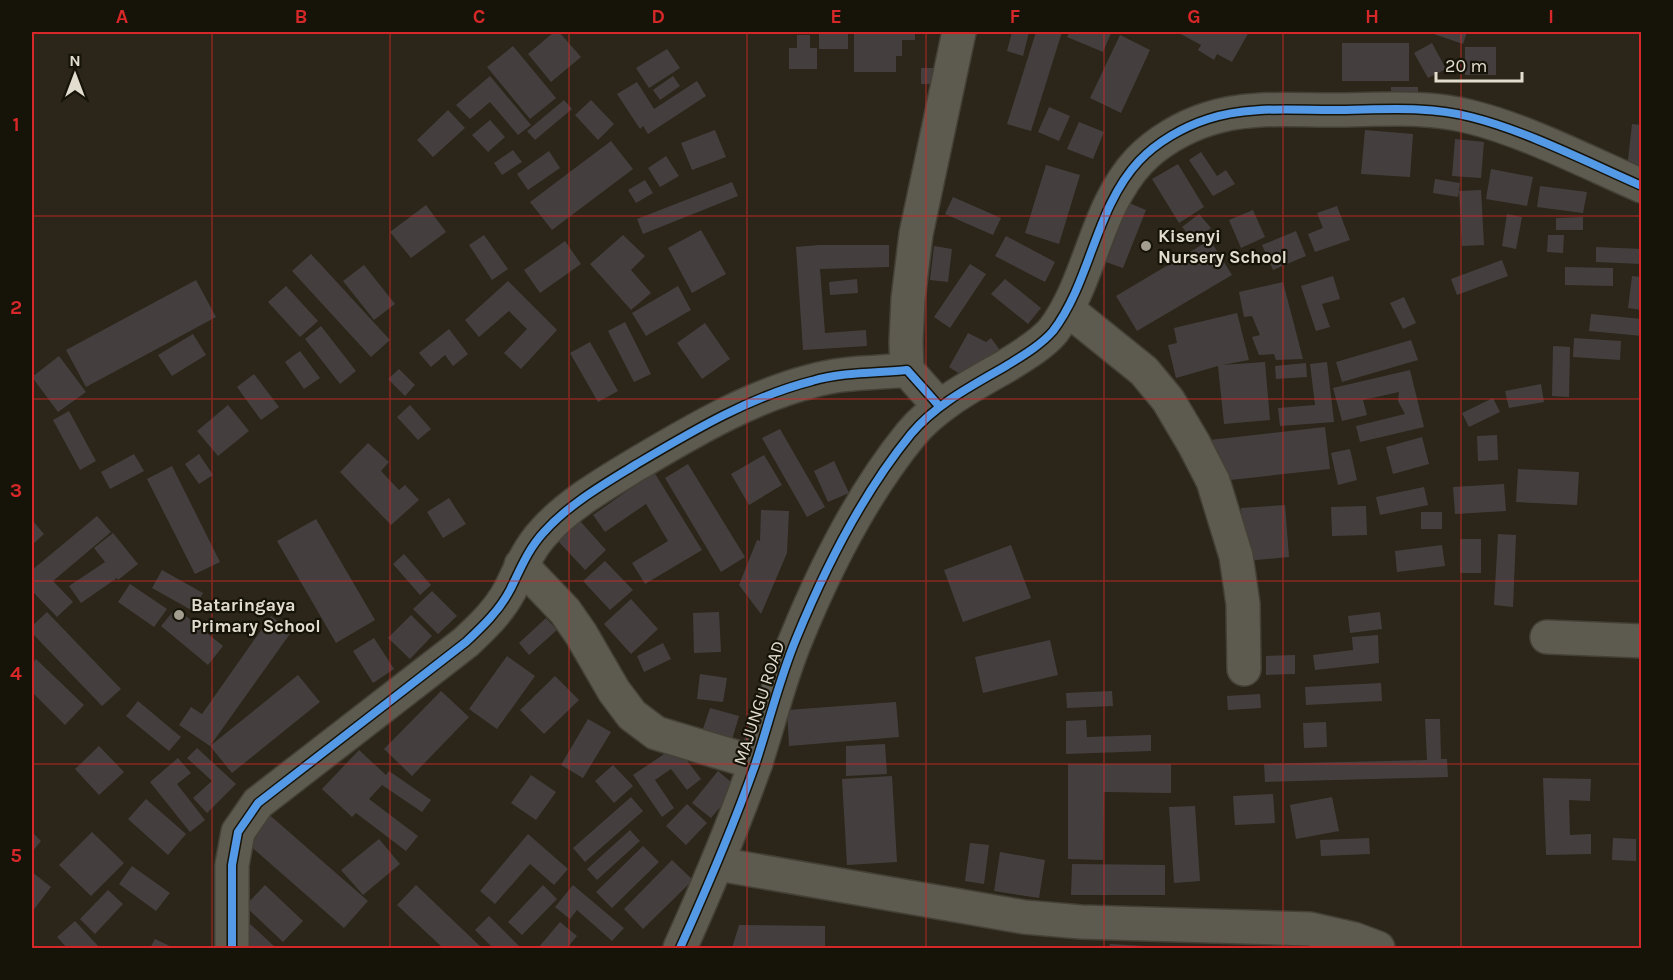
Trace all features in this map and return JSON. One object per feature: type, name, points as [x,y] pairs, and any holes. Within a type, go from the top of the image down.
[{"type":"street","points":[[939,407],[907,370],[908,299],[916,234],[960,32]]},
{"type":"street","name":"MAJUNGU ROAD","points":[[680,948],[718,864],[756,763],[796,640],[836,553],[875,484],[913,432],[939,407],[1022,356],[1051,334],[1067,309],[1116,195],[1140,161],[1175,133],[1209,118],[1240,113],[1299,110],[1425,110],[1469,116],[1534,140],[1641,186]]},
{"type":"street","points":[[1067,309],[1144,371],[1168,400],[1213,481],[1236,555],[1243,604],[1244,669]]},
{"type":"street","points":[[232,948],[232,865],[238,832],[258,803],[466,642],[489,619],[509,592],[521,565],[543,532],[595,490],[663,448],[724,415],[812,380],[850,374],[907,370]]},
{"type":"street","points":[[521,565],[565,611],[614,691],[632,715],[656,734],[756,763]]},
{"type":"street","points":[[1547,637],[1641,641]]},
{"type":"street","points":[[718,864],[1024,917],[1081,922],[1310,929],[1354,939],[1378,948]]},
{"type":"building","points":[[554,32],[559,32],[581,57],[551,82],[528,54]]},
{"type":"building","points":[[819,32],[848,32],[848,49],[819,49]]},
{"type":"building","points":[[854,32],[915,32],[915,40],[902,40],[902,56],[896,56],[896,72],[854,72]]},
{"type":"building","points":[[1012,32],[1029,32],[1023,56],[1007,51]]},
{"type":"building","points":[[1036,32],[1062,32],[1031,131],[1007,124]]},
{"type":"building","points":[[1070,32],[1111,33],[1103,52],[1067,37]]},
{"type":"building","points":[[1177,32],[1249,32],[1232,62],[1217,54],[1214,60],[1198,50],[1201,45]]},
{"type":"building","points":[[1428,32],[1467,32],[1463,44]]},
{"type":"building","points":[[797,35],[810,35],[810,48],[817,48],[817,69],[789,69],[789,48],[797,48]]},
{"type":"building","points":[[1120,35],[1150,50],[1121,113],[1090,98]]},
{"type":"building","points":[[1342,43],[1409,43],[1409,81],[1342,81]]},
{"type":"building","points":[[1432,43],[1446,69],[1428,78],[1414,53]]},
{"type":"building","points":[[513,46],[556,98],[530,119],[487,67]]},
{"type":"building","points":[[1465,47],[1496,47],[1496,75],[1465,75]]},
{"type":"building","points":[[667,49],[680,68],[649,88],[636,68]]},
{"type":"building","points":[[921,68],[936,68],[936,84],[921,84]]},
{"type":"building","points":[[490,76],[531,125],[518,135],[490,102],[470,119],[456,105]]},
{"type":"building","points":[[673,76],[680,86],[660,100],[653,90]]},
{"type":"building","points":[[697,81],[706,96],[648,134],[643,126],[640,129],[617,94],[637,82],[654,109]]},
{"type":"building","points":[[1391,87],[1418,87],[1418,106],[1391,106]]},
{"type":"building","points":[[564,100],[572,109],[535,140],[527,131]]},
{"type":"building","points":[[591,100],[614,124],[598,140],[575,115]]},
{"type":"building","points":[[1049,107],[1070,116],[1059,141],[1038,132]]},
{"type":"building","points":[[448,110],[465,128],[433,157],[417,140]]},
{"type":"building","points":[[490,120],[505,137],[488,152],[472,135]]},
{"type":"building","points":[[1079,122],[1104,132],[1093,159],[1067,149]]},
{"type":"building","points":[[1632,124],[1642,125],[1642,171],[1627,169]]},
{"type":"building","points":[[715,130],[726,157],[692,170],[681,143]]},
{"type":"building","points":[[1365,130],[1413,134],[1410,177],[1361,174]]},
{"type":"building","points":[[1455,139],[1484,142],[1481,178],[1452,176]]},
{"type":"building","points":[[611,141],[633,169],[552,230],[530,202]]},
{"type":"building","points":[[513,150],[522,162],[502,175],[494,163]]},
{"type":"building","points":[[549,151],[560,168],[528,190],[517,174]]},
{"type":"building","points":[[1201,152],[1217,176],[1226,170],[1235,184],[1213,196],[1189,160]]},
{"type":"building","points":[[666,156],[679,176],[660,187],[648,168]]},
{"type":"building","points":[[1178,164],[1204,207],[1179,223],[1152,179]]},
{"type":"building","points":[[1046,165],[1080,175],[1059,244],[1025,233]]},
{"type":"building","points":[[1491,169],[1533,177],[1527,206],[1486,199]]},
{"type":"building","points":[[1435,179],[1460,183],[1458,197],[1433,193]]},
{"type":"building","points":[[645,180],[653,193],[636,203],[628,190]]},
{"type":"building","points":[[732,182],[738,196],[643,234],[637,219]]},
{"type":"building","points":[[1540,186],[1587,192],[1583,213],[1537,207]]},
{"type":"building","points":[[1481,190],[1484,245],[1462,246],[1459,191]]},
{"type":"building","points":[[953,197],[1001,218],[993,235],[945,214]]},
{"type":"building","points":[[1129,203],[1146,210],[1123,268],[1106,262]]},
{"type":"building","points":[[426,205],[446,232],[411,258],[390,232]]},
{"type":"building","points":[[1337,206],[1350,240],[1315,252],[1308,234],[1323,228],[1317,213]]},
{"type":"building","points":[[1253,210],[1265,237],[1241,248],[1229,220]]},
{"type":"building","points":[[1199,214],[1211,228],[1195,242],[1182,227]]},
{"type":"building","points":[[1507,214],[1522,217],[1516,249],[1502,246]]},
{"type":"building","points":[[1583,217],[1583,230],[1556,230],[1556,218]]},
{"type":"building","points":[[701,230],[726,274],[692,293],[668,248]]},
{"type":"building","points":[[1296,231],[1306,256],[1273,270],[1262,245]]},
{"type":"building","points":[[484,235],[508,269],[492,280],[469,245]]},
{"type":"building","points":[[623,235],[645,256],[631,270],[651,293],[631,310],[590,264]]},
{"type":"building","points":[[1548,235],[1564,235],[1563,253],[1547,252]]},
{"type":"building","points":[[1006,236],[1055,262],[1045,282],[995,256]]},
{"type":"building","points":[[1210,240],[1232,275],[1137,331],[1116,296]]},
{"type":"building","points":[[565,241],[581,264],[540,293],[524,270]]},
{"type":"building","points":[[889,245],[889,267],[820,269],[825,333],[866,330],[867,346],[803,350],[796,247]]},
{"type":"building","points":[[934,246],[952,249],[948,282],[930,280]]},
{"type":"building","points":[[1596,247],[1642,249],[1642,264],[1596,262]]},
{"type":"building","points":[[311,254],[390,340],[371,357],[292,271]]},
{"type":"building","points":[[1502,260],[1508,276],[1457,295],[1451,279]]},
{"type":"building","points":[[970,264],[986,274],[950,328],[934,317]]},
{"type":"building","points":[[364,265],[395,304],[374,320],[343,281]]},
{"type":"building","points":[[1565,267],[1613,268],[1613,286],[1565,285]]},
{"type":"building","points":[[1333,276],[1340,299],[1322,304],[1330,327],[1316,331],[1301,286]]},
{"type":"building","points":[[1632,276],[1642,277],[1642,310],[1628,308]]},
{"type":"building","points":[[857,279],[858,293],[830,295],[829,282]]},
{"type":"building","points":[[1005,279],[1041,308],[1028,324],[991,294]]},
{"type":"building","points":[[196,280],[216,317],[86,387],[66,350]]},
{"type":"building","points":[[508,281],[557,330],[521,369],[504,353],[527,329],[509,311],[479,337],[465,320]]},
{"type":"building","points":[[1283,282],[1303,359],[1276,360],[1274,354],[1259,355],[1252,337],[1260,335],[1252,316],[1244,317],[1239,292]]},
{"type":"building","points":[[286,286],[318,321],[300,337],[268,302]]},
{"type":"building","points":[[678,286],[691,310],[646,336],[632,313]]},
{"type":"building","points":[[1404,297],[1416,323],[1403,329],[1390,303]]},
{"type":"building","points":[[1237,313],[1249,360],[1222,365],[1265,362],[1270,420],[1224,424],[1218,366],[1176,378],[1168,345],[1177,343],[1174,328]]},
{"type":"building","points":[[1591,314],[1642,319],[1642,336],[1589,331]]},
{"type":"building","points":[[625,322],[651,374],[634,382],[608,331]]},
{"type":"building","points":[[705,323],[730,359],[702,379],[677,343]]},
{"type":"building","points":[[321,326],[356,371],[340,384],[305,339]]},
{"type":"building","points":[[449,329],[468,354],[453,366],[445,355],[431,367],[419,353]]},
{"type":"building","points":[[968,333],[986,342],[991,338],[1002,353],[960,374],[949,367]]},
{"type":"building","points":[[193,334],[206,355],[172,376],[158,355]]},
{"type":"building","points":[[1574,338],[1621,341],[1620,360],[1573,357]]},
{"type":"building","points":[[1411,340],[1418,360],[1342,382],[1336,362]]},
{"type":"building","points":[[590,342],[618,391],[598,402],[570,353]]},
{"type":"building","points":[[1553,346],[1570,347],[1569,397],[1552,396]]},
{"type":"building","points":[[300,351],[320,378],[304,389],[285,362]]},
{"type":"building","points":[[59,356],[86,392],[58,412],[32,377]]},
{"type":"building","points":[[1327,362],[1334,422],[1280,426],[1278,408],[1315,405],[1310,364]]},
{"type":"building","points":[[1306,363],[1307,377],[1276,379],[1275,366]]},
{"type":"building","points":[[399,369],[415,385],[405,396],[388,379]]},
{"type":"building","points":[[1410,370],[1424,427],[1360,442],[1356,426],[1405,414],[1398,401],[1399,392],[1363,400],[1367,415],[1342,421],[1333,388]]},
{"type":"building","points":[[254,374],[279,407],[261,420],[237,387]]},
{"type":"building","points":[[1541,384],[1544,402],[1509,408],[1505,391]]},
{"type":"building","points":[[1493,398],[1500,412],[1469,427],[1462,413]]},
{"type":"building","points":[[228,405],[249,431],[218,456],[197,431]]},
{"type":"building","points":[[410,405],[431,429],[418,440],[397,417]]},
{"type":"building","points":[[69,411],[96,461],[80,470],[53,420]]},
{"type":"building","points":[[1325,427],[1330,469],[1221,481],[1210,440]]},
{"type":"building","points":[[780,429],[825,507],[807,517],[762,438]]},
{"type":"building","points":[[1497,435],[1498,460],[1478,461],[1477,436]]},
{"type":"building","points":[[1422,437],[1429,464],[1393,474],[1386,447]]},
{"type":"building","points":[[368,443],[389,462],[381,471],[399,490],[405,485],[419,500],[391,525],[340,472]]},
{"type":"building","points":[[1350,449],[1357,480],[1338,485],[1331,453]]},
{"type":"building","points":[[134,454],[144,471],[110,489],[101,472]]},
{"type":"building","points":[[199,454],[213,475],[199,484],[185,464]]},
{"type":"building","points":[[764,455],[782,485],[749,505],[731,474]]},
{"type":"building","points":[[834,461],[849,493],[828,502],[814,471]]},
{"type":"building","points":[[688,464],[745,557],[721,572],[665,478]]},
{"type":"building","points":[[172,466],[220,562],[195,574],[147,479]]},
{"type":"building","points":[[1518,469],[1579,472],[1577,505],[1516,502]]},
{"type":"building","points":[[654,472],[702,550],[645,584],[632,563],[668,541],[646,504],[605,532],[593,515]]},
{"type":"building","points":[[1504,484],[1506,511],[1455,514],[1453,487]]},
{"type":"building","points":[[1424,487],[1428,505],[1380,515],[1376,497]]},
{"type":"building","points":[[449,498],[466,524],[443,538],[427,512]]},
{"type":"building","points":[[1285,505],[1289,557],[1245,561],[1241,508]]},
{"type":"building","points":[[1366,506],[1367,535],[1332,536],[1331,507]]},
{"type":"building","points":[[761,510],[789,511],[787,553],[761,614],[739,585],[757,540],[760,541]]},
{"type":"building","points":[[1421,512],[1442,512],[1442,529],[1421,529]]},
{"type":"building","points":[[97,516],[111,532],[53,581],[73,602],[57,617],[32,591],[32,570]]},
{"type":"building","points":[[316,519],[375,620],[336,643],[277,541]]},
{"type":"building","points":[[32,520],[44,534],[32,545]]},
{"type":"building","points":[[580,521],[606,550],[585,570],[558,541]]},
{"type":"building","points":[[113,533],[138,564],[118,580],[117,578],[81,603],[69,586],[105,562],[94,548]]},
{"type":"building","points":[[1498,534],[1516,535],[1513,607],[1494,605]]},
{"type":"building","points":[[1460,539],[1481,539],[1481,573],[1460,573]]},
{"type":"building","points":[[1011,545],[1031,598],[963,622],[944,570]]},
{"type":"building","points":[[1442,545],[1445,566],[1397,572],[1395,551]]},
{"type":"building","points":[[404,554],[431,585],[420,595],[393,564]]},
{"type":"building","points":[[605,561],[633,590],[610,610],[583,581]]},
{"type":"building","points":[[162,570],[203,593],[193,611],[152,588]]},
{"type":"building","points":[[130,584],[167,609],[154,627],[118,602]]},
{"type":"building","points":[[432,591],[457,616],[438,634],[413,609]]},
{"type":"building","points":[[631,599],[658,629],[631,654],[604,624]]},
{"type":"building","points":[[176,608],[223,646],[208,665],[161,626]]},
{"type":"building","points":[[47,612],[121,689],[102,706],[32,633],[32,626]]},
{"type":"building","points":[[719,612],[721,652],[694,653],[693,613]]},
{"type":"building","points":[[1380,612],[1382,629],[1350,633],[1348,616]]},
{"type":"building","points":[[411,615],[432,636],[410,659],[388,638]]},
{"type":"building","points":[[271,616],[292,631],[210,746],[179,725],[191,707],[202,714]]},
{"type":"building","points":[[546,618],[557,630],[529,655],[519,643]]},
{"type":"building","points":[[1378,635],[1379,663],[1315,670],[1313,655],[1353,650],[1352,637]]},
{"type":"building","points":[[374,638],[394,669],[373,683],[353,651]]},
{"type":"building","points":[[1050,640],[1058,675],[983,693],[975,657]]},
{"type":"building","points":[[663,643],[671,659],[644,672],[637,656]]},
{"type":"building","points":[[1295,655],[1295,674],[1266,675],[1266,656]]},
{"type":"building","points":[[507,656],[535,676],[497,729],[469,709]]},
{"type":"building","points":[[36,659],[84,705],[65,725],[32,692],[32,664]]},
{"type":"building","points":[[700,674],[727,678],[723,702],[697,699]]},
{"type":"building","points":[[298,675],[320,702],[232,773],[210,746]]},
{"type":"building","points":[[555,676],[579,700],[544,734],[520,710]]},
{"type":"building","points":[[1381,683],[1382,701],[1306,705],[1305,687]]},
{"type":"building","points":[[441,691],[469,717],[412,776],[384,749]]},
{"type":"building","points":[[1112,691],[1113,706],[1067,708],[1066,693]]},
{"type":"building","points":[[1260,694],[1261,708],[1228,710],[1227,696]]},
{"type":"building","points":[[138,701],[181,737],[169,751],[126,716]]},
{"type":"building","points":[[896,702],[899,737],[789,746],[787,710]]},
{"type":"building","points":[[710,708],[739,716],[731,743],[701,735]]},
{"type":"building","points":[[588,719],[611,732],[583,778],[561,765]]},
{"type":"building","points":[[1425,719],[1440,719],[1441,759],[1447,759],[1448,777],[1265,782],[1264,764],[1427,760]]},
{"type":"building","points":[[1086,720],[1087,737],[1151,735],[1151,751],[1066,754],[1066,721]]},
{"type":"building","points":[[1326,722],[1327,747],[1304,748],[1303,723]]},
{"type":"building","points":[[885,744],[887,774],[846,776],[846,746]]},
{"type":"building","points":[[99,746],[124,772],[99,795],[75,769]]},
{"type":"building","points":[[676,746],[701,779],[687,790],[671,769],[655,780],[674,808],[662,817],[633,775]]},
{"type":"building","points":[[197,748],[236,784],[207,813],[193,798],[212,781],[187,758]]},
{"type":"building","points":[[359,750],[386,775],[389,771],[431,800],[422,812],[382,785],[369,799],[418,836],[406,851],[356,813],[352,817],[322,789]]},
{"type":"building","points":[[178,758],[191,773],[177,784],[205,820],[190,832],[150,782]]},
{"type":"building","points":[[1068,764],[1171,764],[1171,793],[1104,792],[1103,860],[1068,859]]},
{"type":"building","points":[[613,765],[633,786],[614,803],[595,781]]},
{"type":"building","points":[[718,771],[737,787],[711,818],[692,803]]},
{"type":"building","points":[[531,775],[556,792],[536,820],[511,803]]},
{"type":"building","points":[[892,776],[897,862],[847,865],[842,779]]},
{"type":"building","points":[[1543,778],[1591,779],[1590,801],[1569,800],[1570,835],[1591,834],[1591,854],[1546,855]]},
{"type":"building","points":[[1273,794],[1275,823],[1235,825],[1233,796]]},
{"type":"building","points":[[631,797],[643,811],[585,862],[573,848]]},
{"type":"building","points":[[1332,797],[1339,831],[1296,839],[1290,805]]},
{"type":"building","points":[[146,799],[186,834],[168,855],[128,819]]},
{"type":"building","points":[[687,804],[707,823],[686,845],[666,826]]},
{"type":"building","points":[[1195,806],[1200,881],[1174,883],[1169,807]]},
{"type":"building","points":[[265,811],[368,901],[344,928],[241,838]]},
{"type":"building","points":[[630,830],[640,841],[597,880],[587,869]]},
{"type":"building","points":[[32,832],[41,841],[32,852]]},
{"type":"building","points":[[92,832],[124,863],[91,896],[59,865]]},
{"type":"building","points":[[528,834],[568,869],[554,885],[530,864],[495,904],[480,891]]},
{"type":"building","points":[[1369,838],[1370,854],[1321,856],[1320,840]]},
{"type":"building","points":[[1613,838],[1636,839],[1636,861],[1612,860]]},
{"type":"building","points":[[379,839],[400,864],[363,895],[341,870]]},
{"type":"building","points":[[970,843],[989,845],[984,884],[965,881]]},
{"type":"building","points":[[643,846],[659,862],[612,908],[596,892]]},
{"type":"building","points":[[1000,852],[1045,860],[1039,898],[994,891]]},
{"type":"building","points":[[672,860],[693,880],[643,929],[624,909]]},
{"type":"building","points":[[1072,864],[1165,865],[1165,895],[1071,895]]},
{"type":"building","points":[[132,866],[170,893],[156,911],[119,884]]},
{"type":"building","points":[[32,872],[51,887],[32,912]]},
{"type":"building","points":[[265,885],[303,921],[283,942],[245,906]]},
{"type":"building","points":[[416,885],[482,948],[443,948],[397,905]]},
{"type":"building","points":[[543,885],[557,899],[522,935],[508,922]]},
{"type":"building","points":[[573,885],[624,928],[612,941],[577,910],[570,919],[555,907]]},
{"type":"building","points":[[108,890],[123,904],[95,934],[80,919]]},
{"type":"building","points":[[489,916],[519,946],[493,948],[475,930]]},
{"type":"building","points":[[75,921],[100,948],[67,948],[57,937]]},
{"type":"building","points":[[248,922],[276,948],[251,948],[236,935]]},
{"type":"building","points":[[560,922],[577,936],[567,948],[538,948]]},
{"type":"building","points":[[739,925],[825,926],[825,948],[732,948]]},
{"type":"building","points":[[155,939],[174,948],[150,948]]},
{"type":"building","points":[[1110,944],[1144,946],[1144,948],[1109,948]]},
{"type":"cycle path","points":[[680,948],[747,788],[796,639],[832,559],[876,481],[911,434],[932,413],[1031,350],[1053,331],[1076,290],[1112,200],[1139,161],[1154,148],[1189,126],[1223,115],[1253,110],[1402,109],[1437,111],[1471,117],[1514,130],[1642,186]]},
{"type":"cycle path","points":[[232,948],[232,865],[238,832],[258,803],[466,642],[501,605],[538,539],[576,504],[635,465],[721,417],[766,396],[823,378],[907,370],[940,407]]},
{"type":"place","name":"Kisenyi Nursery School","points":[[1146,246]]},
{"type":"place","name":"Bataringaya Primary School","points":[[179,615]]}]
